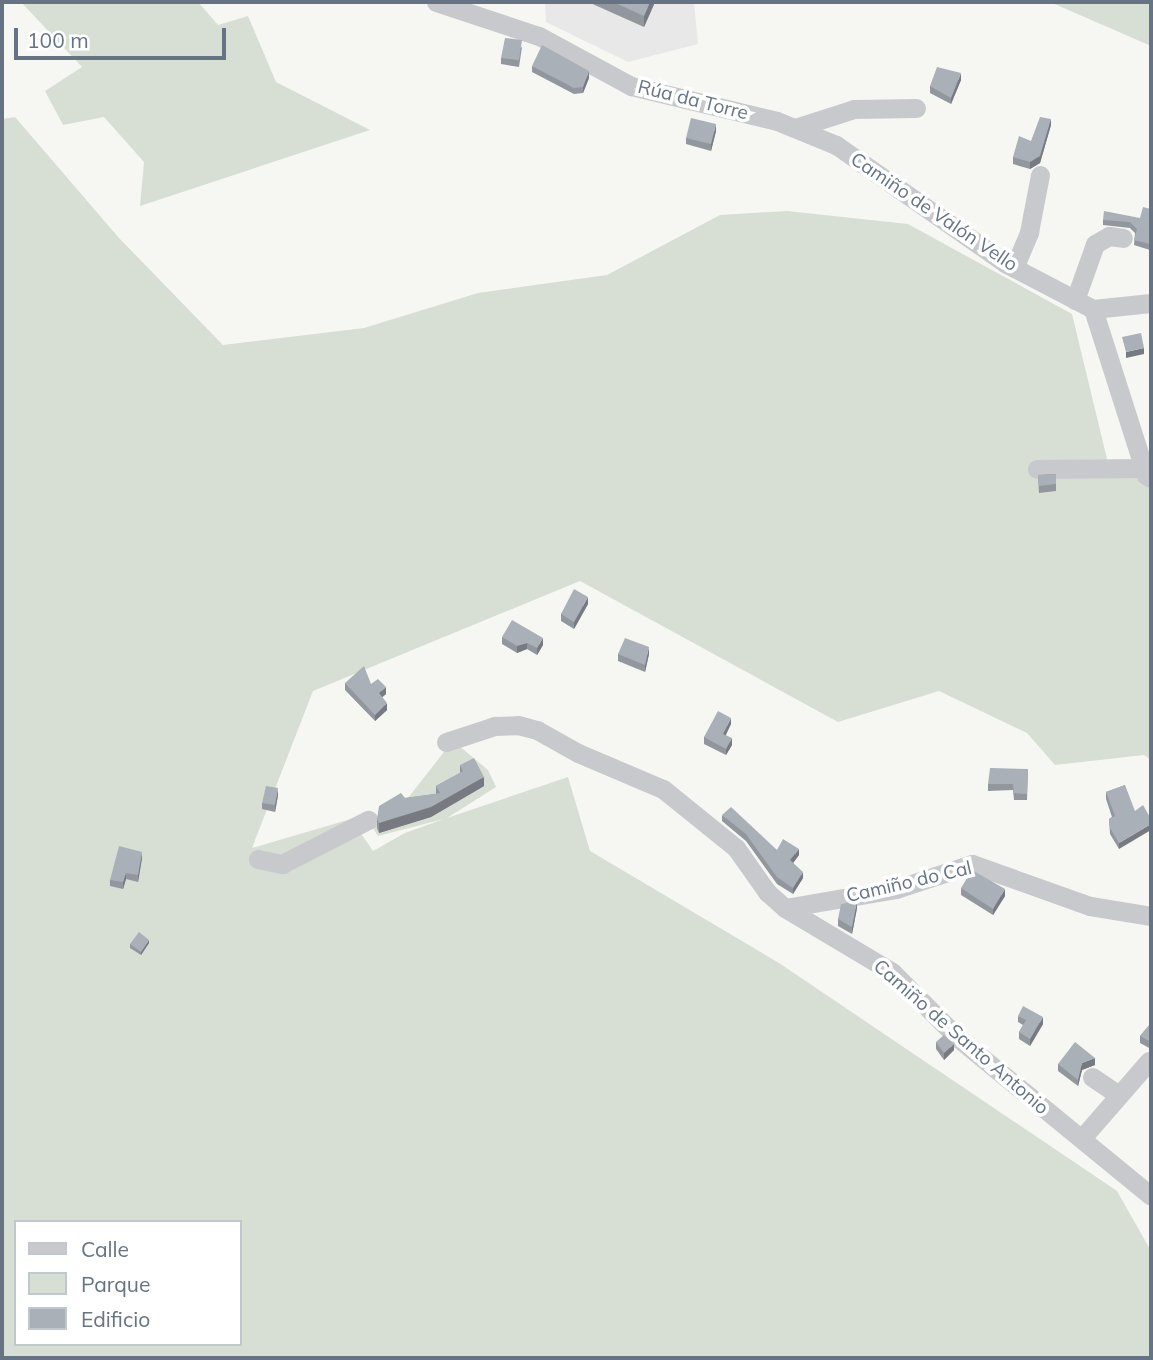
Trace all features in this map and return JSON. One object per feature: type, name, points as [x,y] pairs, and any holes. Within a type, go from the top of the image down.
[{"type":"street","name":"Rúa da Torre","points":[[436,2],[539,36],[631,86],[796,128],[836,145]]},
{"type":"street","points":[[796,128],[854,109],[916,108]]},
{"type":"street","name":"Camiño de Valón Vello","points":[[836,145],[1014,268],[1093,309]]},
{"type":"street","points":[[1014,268],[1029,232],[1040,175]]},
{"type":"street","points":[[1075,300],[1095,244],[1109,236],[1122,238]]},
{"type":"street","points":[[1037,469],[1148,473],[1093,309],[1151,303]]},
{"type":"street","name":"Camiño de Santo Antonio","points":[[446,742],[495,726],[518,725],[537,730],[578,753],[663,789],[736,848],[767,892],[785,908],[892,972],[958,1038],[1151,1196]]},
{"type":"street","points":[[258,859],[282,864],[368,820]]},
{"type":"street","name":"Camiño do Cal","points":[[785,908],[896,889],[972,864],[1090,906],[1151,916]]},
{"type":"street","points":[[1082,1138],[1149,1061]]},
{"type":"street","points":[[1092,1077],[1119,1095]]},
{"type":"shaded area","points":[[545,2],[694,2],[698,44],[628,62],[546,22]]},
{"type":"green space","points":[[21,2],[198,2],[218,25],[248,16],[276,82],[370,130],[140,206],[144,162],[104,117],[63,125],[45,91],[82,67]]},
{"type":"green space","points":[[1050,2],[1151,2],[1151,46]]},
{"type":"green space","points":[[15,117],[119,238],[223,345],[364,328],[478,293],[607,275],[720,215],[787,211],[908,224],[1072,314],[1108,463],[1151,474],[1151,760],[1144,755],[1055,765],[1027,733],[939,691],[838,722],[580,581],[313,691],[252,848],[351,819],[373,851],[405,833],[444,819],[378,836],[369,822],[408,798],[447,748],[458,745],[488,770],[496,787],[447,818],[568,777],[590,851],[779,963],[1117,1191],[1151,1251],[1151,1358],[2,1358],[2,119]]},
{"type":"building","points":[[613,2],[650,2],[644,16]]},
{"type":"building","points":[[505,38],[522,40],[519,60],[501,58]]},
{"type":"building","points":[[542,45],[589,71],[583,87],[574,88],[532,66]]},
{"type":"building","points":[[937,67],[961,73],[951,98],[930,86]]},
{"type":"building","points":[[1040,117],[1051,119],[1040,156],[1030,162],[1013,157],[1019,136],[1031,141]]},
{"type":"building","points":[[691,118],[716,124],[711,144],[686,138]]},
{"type":"building","points":[[1143,207],[1151,209],[1150,244],[1134,240],[1137,229],[1130,222],[1103,220],[1104,211],[1140,218]]},
{"type":"building","points":[[1141,333],[1144,348],[1126,352],[1122,337]]},
{"type":"building","points":[[1056,474],[1056,484],[1039,486],[1038,475]]},
{"type":"building","points":[[574,589],[588,597],[574,622],[561,614]]},
{"type":"building","points":[[512,620],[543,638],[537,648],[527,643],[517,646],[502,637]]},
{"type":"building","points":[[625,638],[649,647],[645,665],[618,654]]},
{"type":"building","points":[[364,666],[371,684],[378,679],[386,687],[379,693],[387,703],[375,715],[345,683]]},
{"type":"building","points":[[718,711],[731,718],[723,734],[732,738],[726,749],[704,737]]},
{"type":"building","points":[[474,758],[484,777],[431,807],[379,823],[379,806],[401,793],[405,798],[440,793],[436,786],[463,771],[460,765]]},
{"type":"building","points":[[990,768],[1028,769],[1027,794],[1014,793],[1013,784],[988,784]]},
{"type":"building","points":[[1125,785],[1135,811],[1143,805],[1151,824],[1119,843],[1110,828],[1109,819],[1115,816],[1106,792]]},
{"type":"building","points":[[266,786],[278,788],[275,805],[262,803]]},
{"type":"building","points":[[731,807],[777,850],[783,839],[799,849],[790,860],[803,872],[793,888],[777,877],[746,834],[722,815]]},
{"type":"building","points":[[119,846],[142,852],[138,875],[126,873],[123,882],[110,880]]},
{"type":"building","points":[[972,870],[1005,889],[993,909],[961,888]]},
{"type":"building","points":[[857,901],[852,927],[838,919],[841,904]]},
{"type":"building","points":[[139,932],[149,940],[141,952],[130,944]]},
{"type":"building","points":[[1023,1006],[1043,1017],[1030,1039],[1019,1032],[1026,1020],[1018,1016]]},
{"type":"building","points":[[1151,1023],[1151,1042],[1140,1036]]},
{"type":"building","points":[[944,1035],[954,1044],[944,1053],[936,1042]]},
{"type":"building","points":[[1075,1042],[1095,1058],[1082,1063],[1078,1080],[1058,1064]]}]
